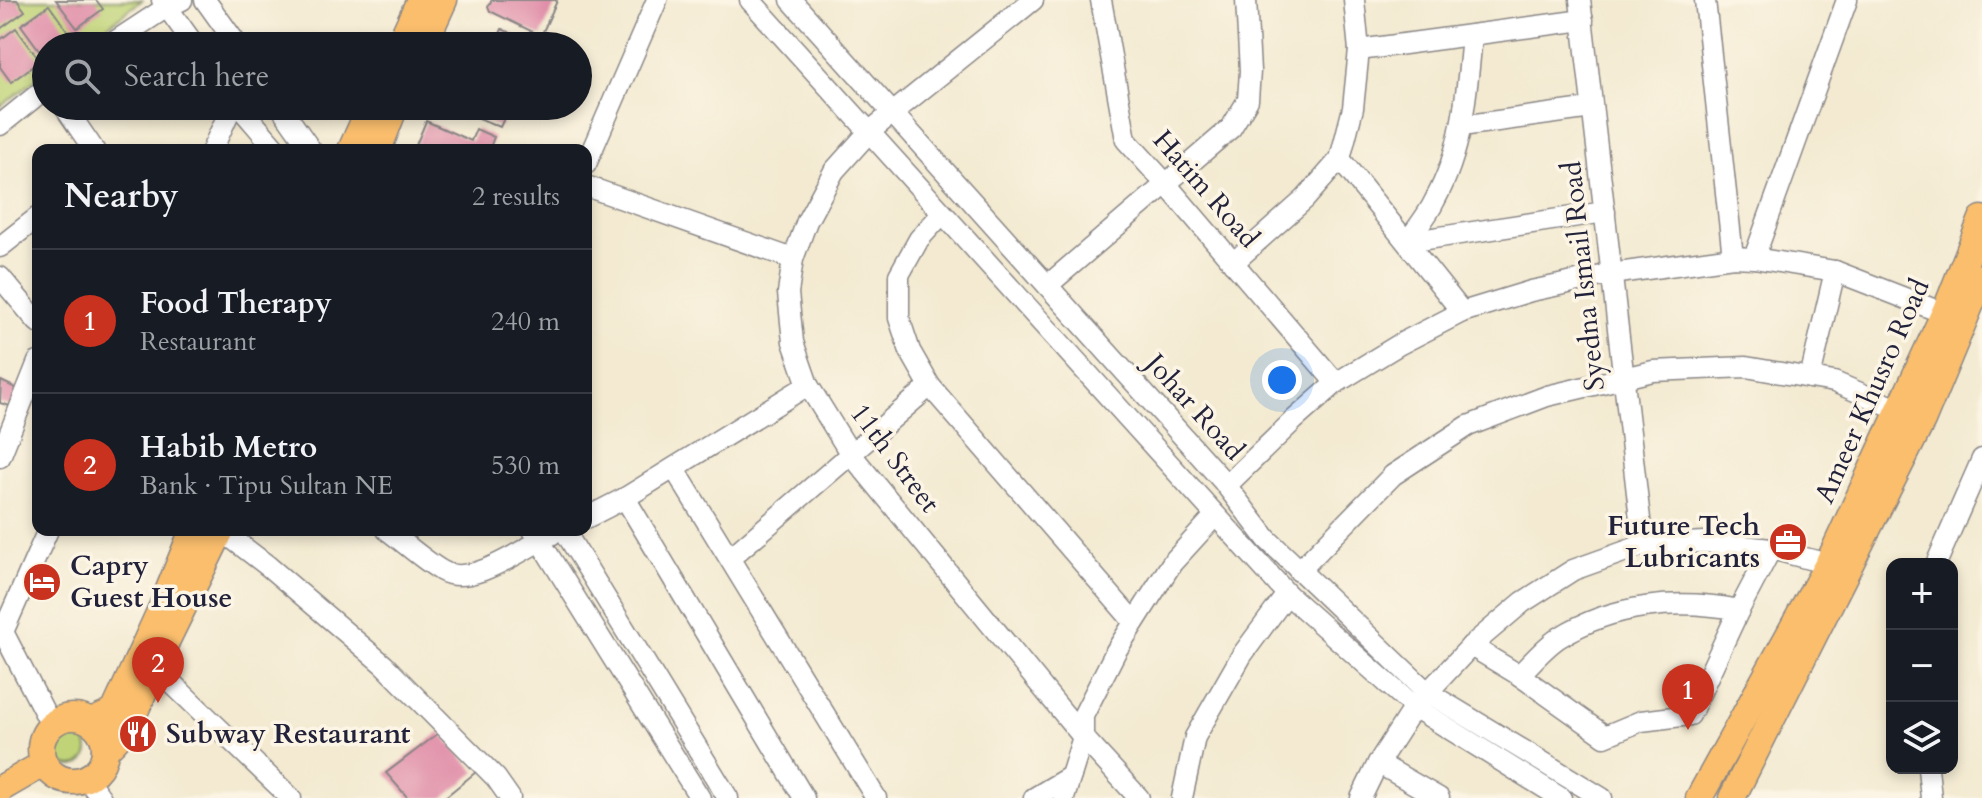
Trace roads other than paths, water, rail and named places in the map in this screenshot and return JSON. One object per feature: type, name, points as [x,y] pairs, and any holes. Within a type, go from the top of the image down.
[{"type":"main road","points":[[405,32],[420,0]]},
{"type":"main road","points":[[429,32],[444,0]]},
{"type":"main road","points":[[354,144],[365,120]]},
{"type":"main road","points":[[380,144],[390,120]]},
{"type":"main road","name":"Ameer Khusro Road","points":[[1732,798],[1954,317],[1982,219]]},
{"type":"main road","name":"Ameer Khusro Road","points":[[1954,317],[1982,277]]},
{"type":"main road","points":[[91,722],[114,712],[121,699],[190,536]]},
{"type":"main road","points":[[105,750],[123,734],[139,705],[154,666],[218,536]]},
{"type":"main road","name":"Ameer Khusro Road","points":[[1699,798],[1837,569]]},
{"type":"main road","points":[[75,717],[91,722],[103,738],[105,750],[94,788],[55,777],[43,764],[41,743],[51,725],[61,719],[75,717]]},
{"type":"main road","points":[[0,789],[43,764]]},
{"type":"street","points":[[205,0],[228,32]]},
{"type":"street","points":[[592,150],[657,0]]},
{"type":"street","name":"Johar Road","points":[[750,0],[1287,594],[1421,700],[1561,798]]},
{"type":"street","name":"Johar Road","points":[[791,0],[1224,482],[1267,539],[1421,700],[1602,798]]},
{"type":"street","name":"11th Street","points":[[1033,0],[869,132],[834,171],[807,221],[793,259],[788,293],[793,342],[808,385],[850,453],[1083,737],[1139,798]]},
{"type":"street","name":"Hatim Road","points":[[1101,0],[1126,140],[1336,383]]},
{"type":"street","points":[[1014,292],[1042,278],[1166,184],[1231,128],[1248,100],[1250,71],[1246,0]]},
{"type":"street","points":[[1233,263],[1305,199],[1340,159],[1353,108],[1359,50],[1354,0]]},
{"type":"street","points":[[1705,0],[1733,257]]},
{"type":"street","points":[[1754,258],[1847,0]]},
{"type":"street","points":[[128,32],[170,2],[187,32]]},
{"type":"street","points":[[1359,50],[1472,35],[1582,10]]},
{"type":"street","name":"Syedna Ismail Road","points":[[1582,10],[1643,545]]},
{"type":"street","points":[[1407,242],[1435,201],[1449,171],[1464,116],[1472,35]]},
{"type":"street","points":[[0,125],[32,99]]},
{"type":"street","points":[[1461,126],[1592,108]]},
{"type":"street","points":[[74,120],[90,144]]},
{"type":"street","points":[[215,144],[226,120]]},
{"type":"street","points":[[251,120],[272,144]]},
{"type":"street","points":[[290,120],[307,144]]},
{"type":"street","points":[[1340,159],[1462,312]]},
{"type":"street","points":[[592,188],[793,259]]},
{"type":"street","points":[[1407,242],[1605,212]]},
{"type":"street","points":[[942,214],[919,239],[899,275],[899,318],[910,351],[930,386],[1134,622]]},
{"type":"street","points":[[0,247],[32,222]]},
{"type":"street","points":[[1064,798],[1083,737],[1083,716],[1116,651],[1224,482],[1336,383],[1400,344],[1462,312],[1531,291],[1611,274],[1733,257],[1835,271],[1954,317]]},
{"type":"street","points":[[1810,378],[1835,271]]},
{"type":"street","points":[[0,277],[32,315]]},
{"type":"street","points":[[1299,571],[1393,475],[1468,426],[1547,396],[1653,371],[1746,367],[1834,382],[1911,415]]},
{"type":"street","points":[[0,457],[32,377]]},
{"type":"street","points":[[592,515],[625,498],[808,385]]},
{"type":"street","points":[[730,558],[930,386]]},
{"type":"street","points":[[1939,558],[1982,459]]},
{"type":"street","points":[[674,468],[876,798]]},
{"type":"street","points":[[625,498],[804,798]]},
{"type":"street","points":[[45,536],[2,629],[51,725]]},
{"type":"street","points":[[229,536],[384,665],[496,778],[510,798]]},
{"type":"street","points":[[395,536],[453,576],[481,572],[535,536]]},
{"type":"street","points":[[538,536],[700,798]]},
{"type":"street","points":[[567,536],[728,798]]},
{"type":"street","points":[[1361,798],[1378,763],[1421,700],[1471,646],[1549,584],[1573,570],[1643,545],[1705,542],[1771,549],[1837,569]]},
{"type":"street","points":[[1471,646],[1519,675],[1605,736],[1641,721],[1690,715],[1771,549]]},
{"type":"street","points":[[1182,798],[1195,737],[1242,655],[1287,594]]},
{"type":"street","points":[[1519,675],[1558,638],[1618,612],[1676,604],[1714,605],[1739,610]]},
{"type":"street","points":[[154,666],[291,798]]},
{"type":"street","points":[[1378,763],[1428,795]]},
{"type":"street","points":[[1929,774],[1931,798]]},
{"type":"street","points":[[1034,798],[1071,776]]},
{"type":"place","name":"Future Tech Lubricants","points":[[1788,542]]},
{"type":"place","name":"Capry Guest House","points":[[42,582]]},
{"type":"place","name":"Habib Metro","points":[[158,703]]},
{"type":"place","name":"Food Therapy","points":[[1688,730]]},
{"type":"place","name":"Subway Restaurant","points":[[138,734]]}]
